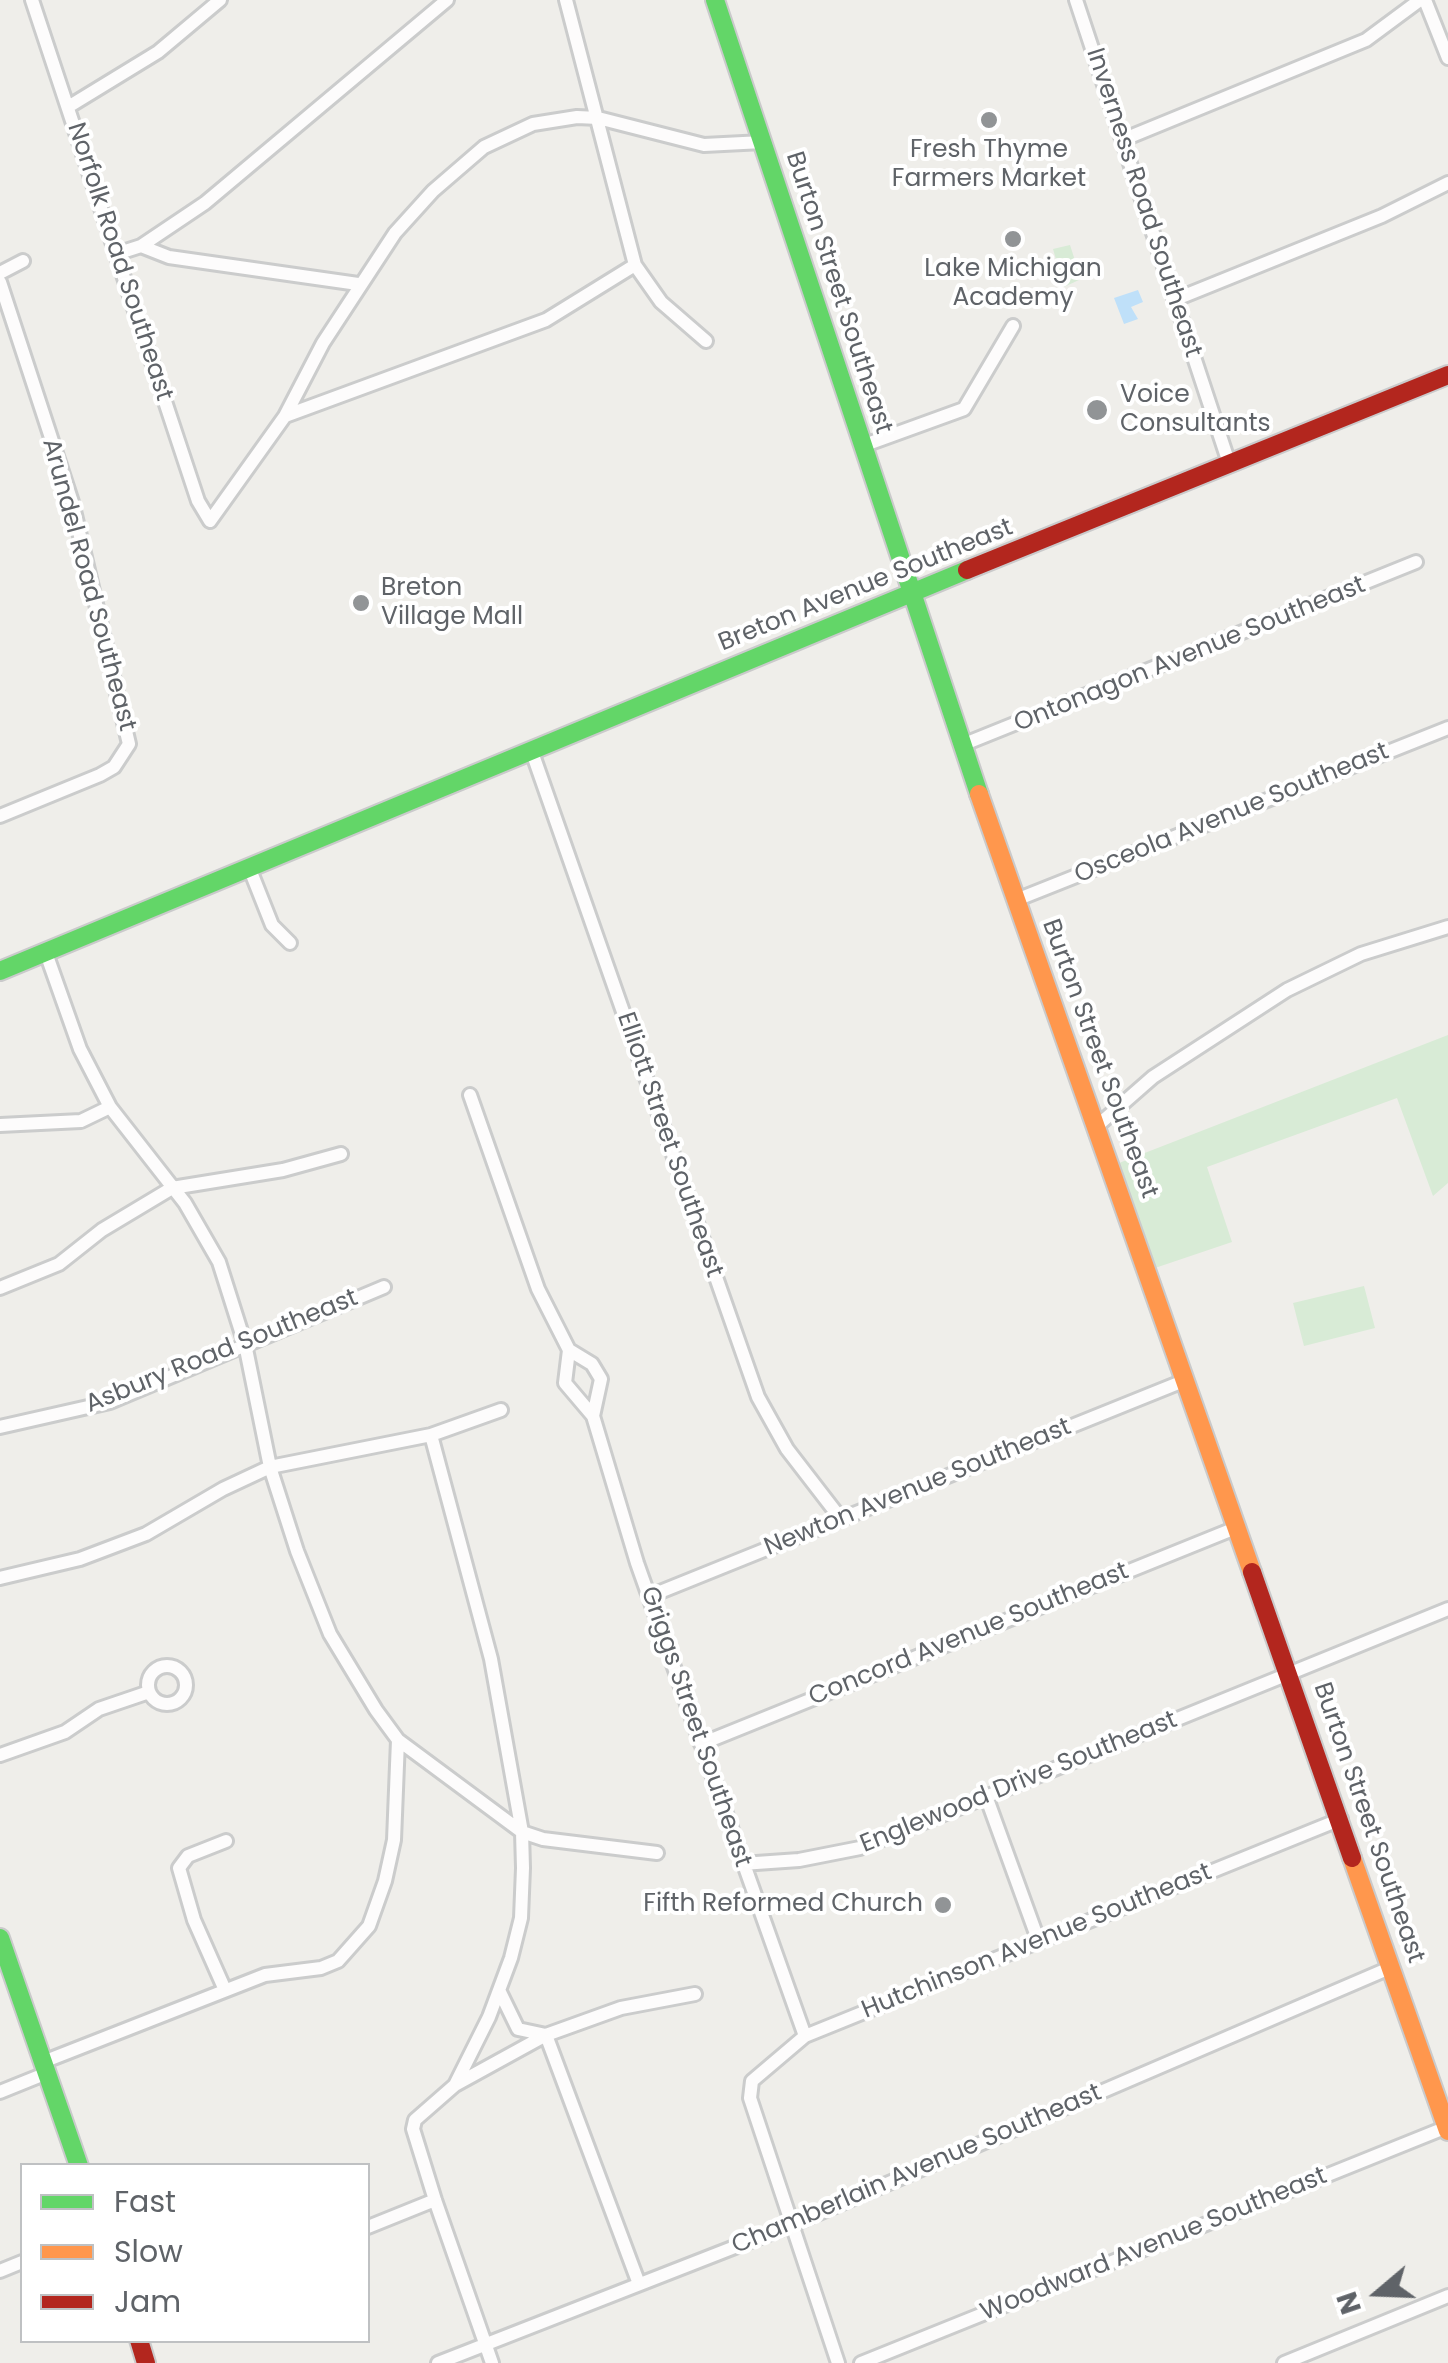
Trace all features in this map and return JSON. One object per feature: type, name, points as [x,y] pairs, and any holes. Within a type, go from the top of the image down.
[{"type":"main road","name":"Burton Street Southeast","points":[[715,0],[910,594],[1447,2129]]},
{"type":"main road","name":"Breton Avenue Southeast","points":[[0,971],[1448,375]]},
{"type":"main road","points":[[0,1938],[77,2163]]},
{"type":"street","name":"Norfolk Road Southeast","points":[[32,0],[198,500],[210,521],[285,416]]},
{"type":"street","points":[[68,107],[158,52],[220,0]]},
{"type":"street","points":[[116,254],[141,246],[204,203],[447,0]]},
{"type":"street","points":[[566,0],[635,265],[661,302],[706,340]]},
{"type":"street","name":"Inverness Road Southeast","points":[[1076,0],[1229,463]]},
{"type":"street","points":[[1122,140],[1366,40],[1422,0],[1448,58]]},
{"type":"street","points":[[285,416],[358,284],[433,191],[484,147],[532,124],[598,118],[704,146],[762,142]]},
{"type":"street","points":[[1174,300],[1366,223],[1448,183]]},
{"type":"street","points":[[141,246],[169,258],[358,284]]},
{"type":"street","points":[[0,273],[23,261]]},
{"type":"street","points":[[285,416],[546,320],[635,265]]},
{"type":"street","name":"Arundel Road Southeast","points":[[0,282],[72,502],[129,744],[114,767],[100,775],[0,816]]},
{"type":"street","points":[[862,446],[964,409],[1012,326]]},
{"type":"street","name":"Ontonagon Avenue Southeast","points":[[962,745],[1416,562]]},
{"type":"street","name":"Osceola Avenue Southeast","points":[[1016,900],[1448,728]]},
{"type":"street","name":"Elliott Street Southeast","points":[[532,752],[758,1397],[787,1448],[842,1519]]},
{"type":"street","points":[[250,867],[272,925],[290,943]]},
{"type":"street","points":[[1096,1126],[1153,1077],[1287,990],[1361,954],[1448,927]]},
{"type":"street","points":[[46,953],[80,1049],[110,1107],[212,1247],[245,1344],[270,1467],[330,1634],[398,1740],[522,1832],[543,1840],[658,1853]]},
{"type":"street","name":"Griggs Street Southeast","points":[[470,1095],[542,1298],[569,1350],[592,1364],[601,1379],[593,1416]]},
{"type":"street","points":[[0,1125],[81,1122],[110,1107]]},
{"type":"street","points":[[0,1288],[59,1264],[102,1230],[172,1188],[226,1176],[284,1170],[341,1154]]},
{"type":"street","name":"Asbury Road Southeast","points":[[0,1427],[110,1402],[384,1287]]},
{"type":"street","name":"Griggs Street Southeast","points":[[569,1350],[564,1384],[593,1416],[650,1596],[805,2036]]},
{"type":"street","name":"Newton Avenue Southeast","points":[[650,1596],[1186,1380]]},
{"type":"street","points":[[0,1578],[80,1558],[146,1534],[270,1467],[431,1435],[502,1410]]},
{"type":"street","points":[[431,1435],[491,1658],[522,1832],[520,1918],[500,1992],[455,2085]]},
{"type":"street","name":"Concord Avenue Southeast","points":[[701,1744],[1238,1527]]},
{"type":"street","name":"Englewood Drive Southeast","points":[[742,1864],[799,1860],[860,1848],[1448,1609]]},
{"type":"street","points":[[0,1755],[65,1732],[99,1708],[149,1692]]},
{"type":"street","points":[[0,2092],[45,2067],[226,1990],[265,1975],[338,1961],[369,1926],[394,1840],[398,1740]]},
{"type":"street","points":[[986,1796],[1038,1942]]},
{"type":"street","name":"Hutchinson Avenue Southeast","points":[[791,2225],[749,2088],[805,2036],[1341,1819]]},
{"type":"street","points":[[226,1841],[188,1856],[179,1868],[194,1920],[226,1990]]},
{"type":"street","name":"Chamberlain Avenue Southeast","points":[[438,2363],[791,2225],[1392,1966]]},
{"type":"street","points":[[500,1992],[518,2029],[546,2035]]},
{"type":"street","points":[[492,2363],[413,2129],[419,2115],[455,2085],[546,2035],[621,2008],[695,1994]]},
{"type":"street","points":[[546,2035],[638,2284]]},
{"type":"street","name":"Woodward Avenue Southeast","points":[[861,2363],[1447,2129]]},
{"type":"street","points":[[370,2226],[435,2200]]},
{"type":"street","points":[[791,2225],[838,2363]]},
{"type":"street","points":[[1284,2363],[1448,2296]]},
{"type":"green space","points":[[1070,245],[1081,279],[1064,287],[1053,249]]},
{"type":"green space","points":[[1448,1035],[1448,1183],[1433,1196],[1397,1098],[1207,1167],[1232,1242],[1155,1268],[1119,1163]]},
{"type":"green space","points":[[1364,1286],[1375,1328],[1304,1346],[1293,1303]]},
{"type":"water","points":[[1138,290],[1143,302],[1131,307],[1138,319],[1124,324],[1114,298]]},
{"type":"traffic: fast","points":[[715,0],[979,794]]},
{"type":"traffic: fast","points":[[0,971],[967,570]]},
{"type":"traffic: fast","points":[[0,1938],[78,2163]]},
{"type":"traffic: slow","points":[[979,794],[1252,1572]]},
{"type":"traffic: slow","points":[[1352,1858],[1448,2131]]},
{"type":"traffic: jam","points":[[967,570],[1448,375]]},
{"type":"traffic: jam","points":[[1252,1572],[1352,1858]]},
{"type":"traffic: jam","points":[[140,2343],[146,2363]]},
{"type":"place","name":"Fresh Thyme Farmers Market","points":[[989,120]]},
{"type":"place","name":"Lake Michigan Academy","points":[[1013,239]]},
{"type":"place","name":"Voice Consultants","points":[[1097,410]]},
{"type":"place","name":"Breton Village Mall","points":[[361,603]]},
{"type":"place","name":"Fifth Reformed Church","points":[[943,1905]]}]
